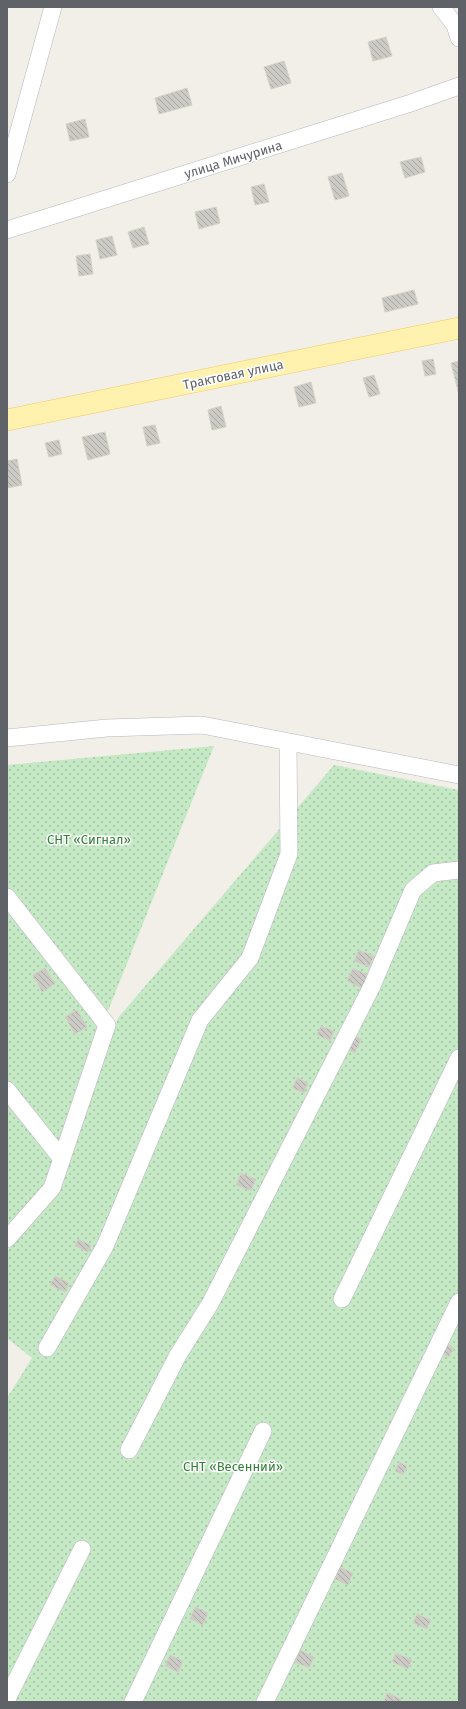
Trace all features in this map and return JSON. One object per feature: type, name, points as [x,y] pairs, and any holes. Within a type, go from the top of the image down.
[{"type":"main road","name":"Трактовая улица","points":[[7,420],[459,328]]},
{"type":"street","points":[[7,174],[53,7]]},
{"type":"street","points":[[441,7],[457,32]]},
{"type":"street","points":[[457,7],[457,32]]},
{"type":"street","name":"улица Мичурина","points":[[7,230],[411,103],[459,86]]},
{"type":"street","points":[[7,738],[107,728],[202,725],[459,775]]},
{"type":"street","points":[[47,1348],[104,1246],[200,1020],[250,958],[289,854],[288,742]]},
{"type":"street","points":[[129,1450],[178,1355],[210,1304],[372,986],[413,890],[433,873],[459,870]]},
{"type":"street","points":[[7,897],[107,1026],[52,1188],[7,1239]]},
{"type":"street","points":[[342,1299],[459,1058]]},
{"type":"street","points":[[7,1090],[62,1159]]},
{"type":"street","points":[[265,1702],[459,1302]]},
{"type":"street","points":[[133,1702],[263,1431]]},
{"type":"street","points":[[7,1699],[82,1549]]},
{"type":"green space","name":"СНТ «Сигнал»","points":[[214,746],[102,1026],[48,1183],[7,1228],[7,765]]},
{"type":"green space","name":"СНТ «Весенний»","points":[[334,765],[459,790],[459,1702],[7,1702],[7,1398],[32,1358],[7,1338],[7,1251],[56,1190],[118,1018]]},
{"type":"building","points":[[386,37],[392,56],[373,61],[368,42]]},
{"type":"building","points":[[284,61],[291,83],[271,89],[264,67]]},
{"type":"building","points":[[187,88],[192,105],[159,114],[155,98]]},
{"type":"building","points":[[85,119],[89,137],[70,141],[66,124]]},
{"type":"building","points":[[421,157],[425,172],[405,178],[400,162]]},
{"type":"building","points":[[342,173],[349,196],[335,200],[328,177]]},
{"type":"building","points":[[264,184],[269,202],[255,205],[251,187]]},
{"type":"building","points":[[216,207],[220,223],[199,229],[195,212]]},
{"type":"building","points":[[144,227],[149,244],[133,248],[128,232]]},
{"type":"building","points":[[112,236],[117,255],[100,259],[96,240]]},
{"type":"building","points":[[90,254],[93,274],[79,276],[76,256]]},
{"type":"building","points":[[414,290],[418,304],[385,312],[382,298]]},
{"type":"building","points":[[433,359],[436,374],[425,376],[422,361]]},
{"type":"building","points":[[459,361],[459,395],[451,363]]},
{"type":"building","points":[[374,375],[380,394],[369,397],[363,378]]},
{"type":"building","points":[[311,382],[316,403],[299,407],[294,387]]},
{"type":"building","points":[[221,406],[226,427],[212,430],[208,410]]},
{"type":"building","points":[[155,425],[160,443],[147,446],[143,427]]},
{"type":"building","points":[[105,432],[110,454],[88,460],[82,437]]},
{"type":"building","points":[[59,440],[62,454],[49,457],[45,443]]},
{"type":"building","points":[[17,459],[22,485],[7,488],[7,461]]},
{"type":"building","points":[[359,950],[374,956],[369,967],[354,961]]},
{"type":"building","points":[[45,968],[55,984],[42,992],[33,975]]},
{"type":"building","points":[[353,968],[368,975],[362,988],[347,981]]},
{"type":"building","points":[[77,1010],[87,1027],[75,1034],[65,1017]]},
{"type":"building","points":[[321,1026],[334,1031],[330,1041],[317,1035]]},
{"type":"building","points":[[352,1035],[361,1039],[355,1053],[346,1049]]},
{"type":"building","points":[[297,1078],[308,1083],[304,1093],[292,1088]]},
{"type":"building","points":[[241,1173],[256,1179],[251,1191],[236,1185]]},
{"type":"building","points":[[78,1239],[91,1245],[88,1252],[75,1246]]},
{"type":"building","points":[[55,1276],[69,1283],[65,1292],[50,1285]]},
{"type":"building","points":[[446,1344],[454,1348],[449,1357],[441,1353]]},
{"type":"building","points":[[399,1462],[407,1466],[403,1475],[395,1471]]},
{"type":"building","points":[[340,1567],[353,1573],[348,1585],[335,1579]]},
{"type":"building","points":[[195,1607],[208,1613],[203,1625],[190,1619]]},
{"type":"building","points":[[417,1614],[431,1620],[427,1629],[413,1623]]},
{"type":"building","points":[[300,1650],[314,1657],[309,1668],[295,1662]]},
{"type":"building","points":[[396,1653],[412,1660],[408,1669],[392,1662]]},
{"type":"building","points":[[170,1655],[183,1661],[178,1672],[165,1666]]},
{"type":"building","points":[[387,1693],[401,1699],[400,1702],[384,1702]]}]
